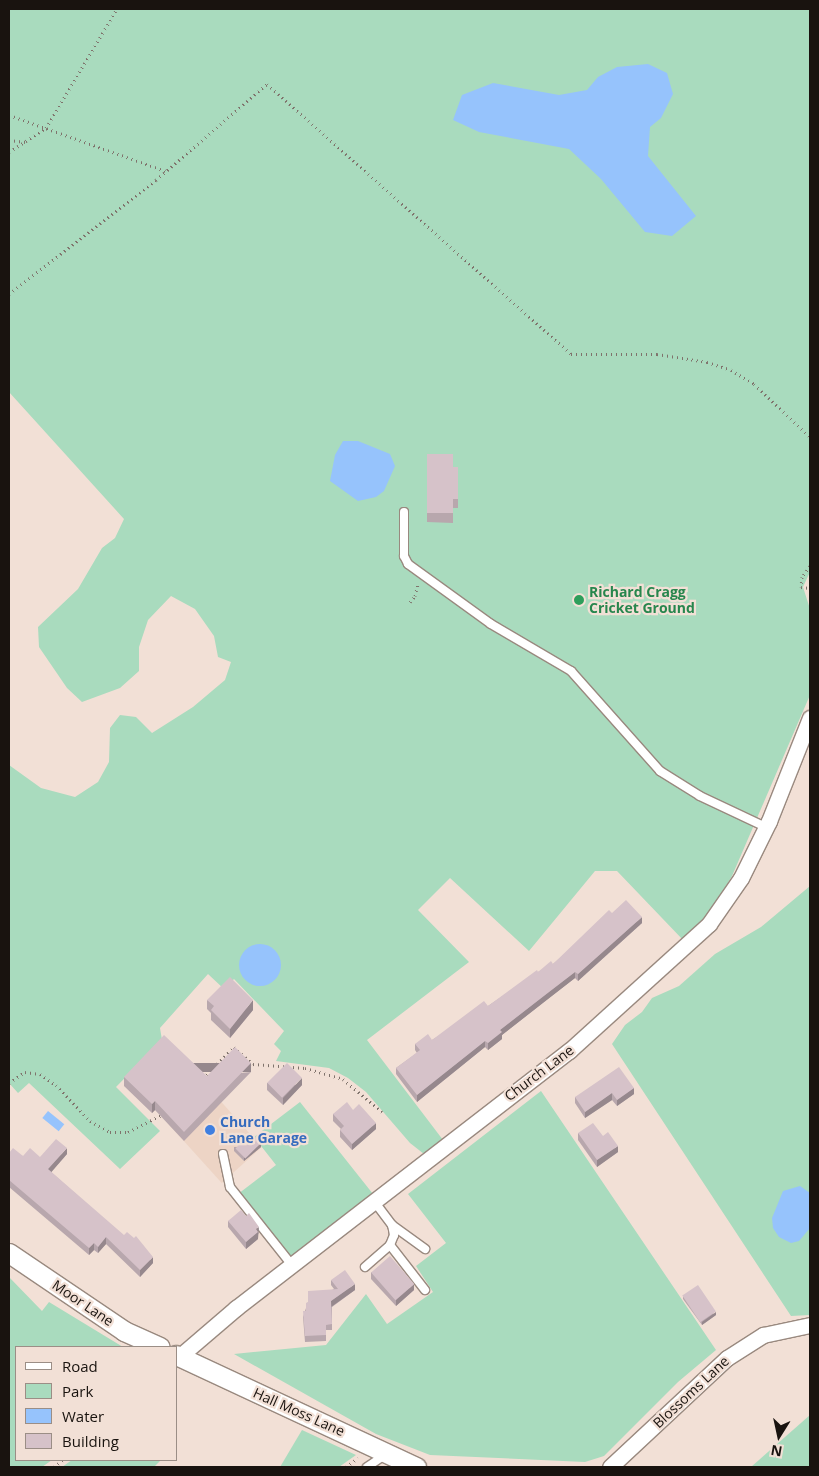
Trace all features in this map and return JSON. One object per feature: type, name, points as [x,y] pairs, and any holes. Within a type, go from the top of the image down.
[{"type":"street","name":"Church Lane","points":[[178,1355],[373,1200],[569,1051],[651,980],[709,924],[741,878],[766,827],[810,718]]},
{"type":"street","name":"Moor Lane","points":[[9,1253],[124,1331],[158,1346]]},
{"type":"street","name":"Blossoms Lane","points":[[610,1467],[727,1358],[764,1335],[810,1325]]},
{"type":"street","name":"Hall Moss Lane","points":[[178,1355],[389,1452],[416,1467]]},
{"type":"lane","points":[[404,512],[404,556],[408,564],[447,590],[491,624],[571,672],[666,775],[728,811],[766,827]]},
{"type":"lane","points":[[224,1154],[230,1186],[291,1264]]},
{"type":"lane","points":[[373,1200],[392,1224],[425,1249]]},
{"type":"lane","points":[[365,1267],[390,1246],[394,1235],[392,1224]]},
{"type":"lane","points":[[390,1246],[393,1253],[425,1290]]},
{"type":"lane","points":[[367,1467],[389,1452]]},
{"type":"path","points":[[9,152],[46,128],[116,9]]},
{"type":"path","points":[[9,294],[165,171],[267,84],[571,354],[657,354],[707,362],[731,370],[754,384],[810,437]]},
{"type":"path","points":[[9,115],[165,171]]},
{"type":"path","points":[[9,140],[26,142]]},
{"type":"path","points":[[810,566],[802,577],[801,587],[810,588]]},
{"type":"path","points":[[410,602],[415,596],[421,574]]},
{"type":"path","points":[[197,1084],[234,1047],[253,1064],[305,1068],[343,1079],[382,1112]]},
{"type":"path","points":[[9,1083],[25,1072],[40,1074],[56,1084],[90,1121],[110,1132],[128,1132],[148,1124],[167,1110]]},
{"type":"shaded area","name":"Church Lane Garage","points":[[207,1086],[262,1147],[222,1183],[167,1122]]},
{"type":"green space","points":[[9,9],[810,9],[810,572],[803,587],[810,609],[810,695],[732,876],[711,911],[684,941],[617,871],[595,871],[529,951],[450,878],[418,910],[469,962],[367,1040],[443,1140],[424,1154],[410,1143],[366,1092],[348,1078],[329,1068],[276,1061],[281,1051],[274,1044],[284,1031],[234,979],[224,989],[208,974],[160,1028],[162,1040],[116,1087],[160,1131],[120,1169],[29,1083],[18,1093],[9,1083],[9,765],[41,788],[75,797],[98,782],[109,762],[110,728],[120,715],[136,717],[152,733],[193,707],[225,680],[231,662],[218,657],[214,636],[195,609],[171,596],[148,620],[139,647],[139,671],[120,688],[82,702],[67,688],[39,647],[38,627],[78,589],[102,548],[115,538],[124,519],[9,392]]},
{"type":"green space","points":[[810,886],[810,1315],[791,1316],[612,1044],[625,1025],[642,1012],[652,998],[679,986],[715,954],[761,927]]},
{"type":"green space","points":[[541,1091],[716,1350],[678,1382],[604,1456],[585,1462],[430,1455],[376,1434],[234,1354],[326,1345],[366,1294],[387,1324],[433,1292],[416,1266],[446,1243],[408,1194]]},
{"type":"green space","points":[[300,1102],[373,1194],[291,1258],[238,1194],[276,1165],[254,1137]]},
{"type":"green space","points":[[9,1277],[42,1311],[49,1302],[121,1346],[15,1346],[15,1461],[51,1461],[42,1467],[9,1467]]},
{"type":"green space","points":[[810,1415],[810,1467],[751,1467]]},
{"type":"green space","points":[[302,1430],[356,1455],[339,1467],[280,1467]]},
{"type":"green space","points":[[71,1461],[160,1461],[154,1467],[62,1467]]},
{"type":"water","points":[[648,64],[667,73],[673,94],[661,118],[650,127],[648,156],[696,216],[672,236],[645,232],[601,179],[569,149],[479,132],[453,120],[462,95],[493,83],[559,95],[587,90],[598,77],[617,67]]},
{"type":"water","points":[[343,441],[358,441],[390,454],[395,466],[384,491],[376,497],[358,501],[330,481],[335,455]]},
{"type":"water","points":[[264,944],[272,947],[278,953],[281,965],[278,977],[272,983],[256,986],[248,983],[242,977],[239,961],[242,953],[248,947]]},
{"type":"water","points":[[48,1111],[64,1124],[59,1131],[42,1118]]},
{"type":"water","points":[[800,1186],[810,1193],[810,1228],[799,1241],[791,1243],[779,1237],[773,1228],[772,1218],[783,1191]]},
{"type":"building","points":[[427,454],[453,454],[453,467],[458,467],[458,499],[453,499],[453,513],[427,513]]},
{"type":"building","points":[[626,900],[642,917],[578,974],[575,972],[500,1030],[502,1032],[488,1043],[485,1041],[417,1095],[396,1068],[420,1050],[415,1044],[428,1034],[432,1040],[484,1001],[488,1006],[537,970],[538,972],[551,961],[553,964],[609,910],[612,913]]},
{"type":"building","points":[[230,977],[253,1000],[230,1029],[211,1010],[214,1006],[207,1000]]},
{"type":"building","points":[[164,1035],[207,1076],[235,1047],[251,1063],[184,1132],[155,1101],[152,1104],[124,1077]]},
{"type":"building","points":[[287,1063],[302,1078],[282,1098],[267,1083]]},
{"type":"building","points":[[619,1067],[634,1088],[617,1100],[612,1093],[585,1112],[575,1097]]},
{"type":"building","points":[[347,1102],[353,1110],[359,1104],[376,1123],[352,1144],[340,1130],[344,1126],[333,1114]]},
{"type":"building","points":[[593,1123],[603,1136],[608,1132],[618,1146],[597,1160],[578,1133]]},
{"type":"building","points":[[251,1133],[261,1143],[245,1158],[235,1149]]},
{"type":"building","points":[[56,1139],[67,1148],[48,1169],[124,1235],[127,1232],[134,1238],[136,1236],[153,1257],[140,1270],[106,1237],[98,1247],[94,1243],[89,1248],[9,1180],[9,1153],[13,1148],[23,1156],[30,1148],[40,1157]]},
{"type":"building","points":[[241,1210],[246,1216],[249,1213],[259,1227],[256,1229],[258,1232],[246,1242],[228,1221]]},
{"type":"building","points":[[390,1256],[414,1284],[395,1300],[371,1272]]},
{"type":"building","points":[[345,1270],[355,1284],[331,1301],[332,1324],[326,1325],[326,1335],[305,1336],[303,1311],[306,1311],[308,1291],[338,1289],[331,1280]]},
{"type":"building","points":[[698,1285],[716,1312],[700,1322],[682,1296]]},
{"type":"place","name":"Richard Cragg Cricket Ground","points":[[579,600]]},
{"type":"place","name":"Church Lane Garage","points":[[210,1130]]}]
